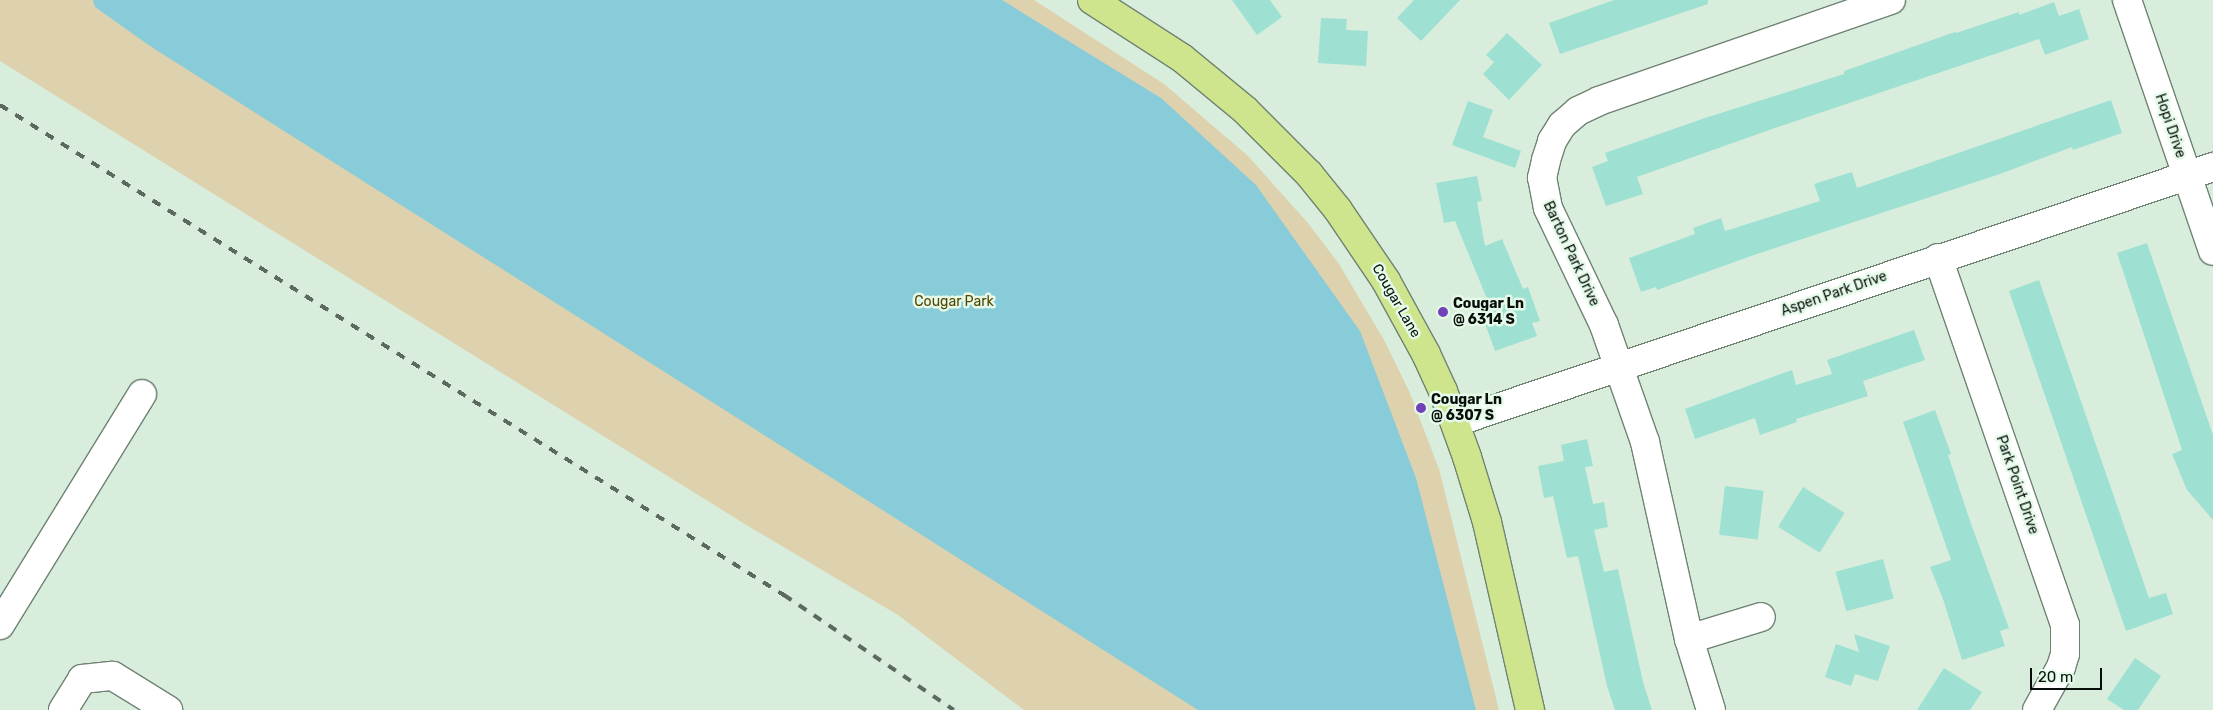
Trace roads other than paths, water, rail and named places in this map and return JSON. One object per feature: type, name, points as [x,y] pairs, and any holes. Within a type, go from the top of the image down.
[{"type":"main road","name":"Cougar Lane","points":[[1092,0],[1145,33],[1214,83],[1278,141],[1309,174],[1338,210],[1386,280],[1426,354],[1456,422],[1487,522],[1530,710]]},
{"type":"street","name":"Barton Park Drive","points":[[1711,710],[1689,639],[1648,455],[1604,325],[1554,222],[1543,192],[1542,178],[1546,160],[1552,141],[1562,125],[1578,111],[1637,86],[1891,0]]},
{"type":"street","name":"Hopi Drive","points":[[2127,0],[2213,251]]},
{"type":"street","name":"Aspen Park Drive","points":[[1456,422],[1938,258],[2213,167]]},
{"type":"street","name":"Park Point Drive","points":[[1938,258],[2065,626],[2065,647],[2061,667],[2037,710]]},
{"type":"street","points":[[0,625],[142,394]]},
{"type":"street","points":[[1689,639],[1761,616]]},
{"type":"street","points":[[63,710],[82,679],[113,676],[168,710]]},
{"type":"water","name":"Cougar Park","points":[[93,0],[1002,0],[1161,98],[1256,185],[1360,331],[1416,478],[1476,710],[1198,710],[150,46],[95,7]]},
{"type":"railway","points":[[0,105],[784,595],[954,710]]},
{"type":"place","name":"Cougar Ln @ 6314 S","points":[[1443,312]]},
{"type":"place","name":"Cougar Ln @ 6307 S","points":[[1421,408]]}]
